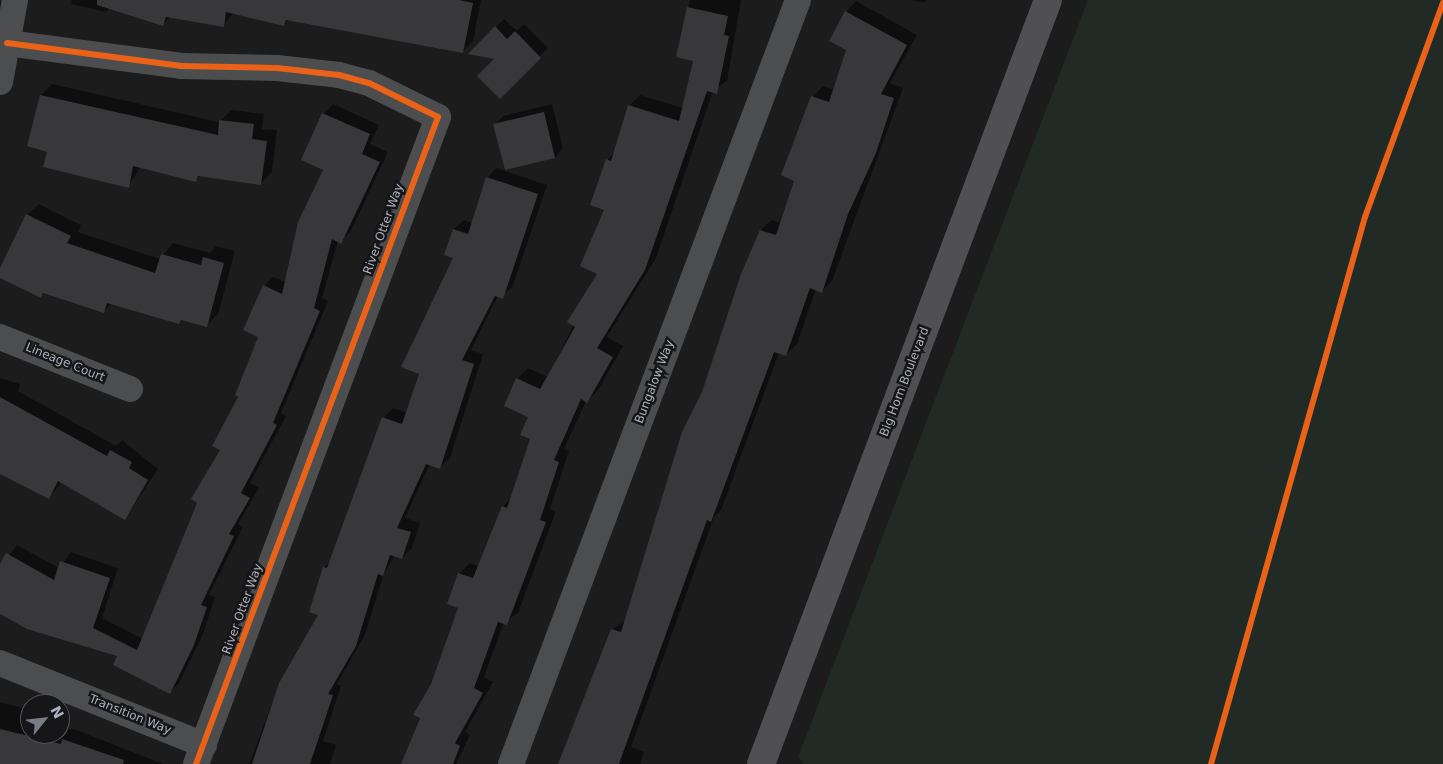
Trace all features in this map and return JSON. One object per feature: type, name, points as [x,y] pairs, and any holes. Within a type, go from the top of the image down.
[{"type":"main road","name":"Big Horn Boulevard","points":[[761,764],[1048,0]]},
{"type":"street","points":[[0,82],[16,0]]},
{"type":"street","name":"Bungalow Way","points":[[511,764],[798,0]]},
{"type":"street","name":"River Otter Way","points":[[7,43],[181,66],[277,68],[339,75],[369,83],[438,117],[200,754]]},
{"type":"street","name":"Lineage Court","points":[[0,337],[130,389]]},
{"type":"street","name":"Transition Way","points":[[0,663],[200,754]]},
{"type":"shaded area","points":[[1088,0],[1443,0],[1443,764],[804,764],[798,757]]},
{"type":"building","points":[[97,0],[459,0],[473,3],[463,53],[286,20],[284,26],[226,12],[224,27],[166,17],[163,26],[97,5]]},
{"type":"building","points":[[687,7],[728,16],[724,35],[729,36],[717,94],[707,91],[645,270],[597,348],[613,357],[587,403],[581,399],[554,460],[559,462],[540,520],[546,522],[507,625],[498,622],[474,688],[483,693],[455,743],[460,746],[453,764],[401,764],[420,718],[413,715],[431,684],[458,608],[447,604],[458,573],[473,578],[502,506],[507,508],[530,439],[520,435],[528,417],[504,406],[516,378],[540,389],[575,327],[567,322],[597,274],[580,266],[604,210],[590,205],[606,159],[611,161],[628,105],[679,121],[693,61],[676,57]]},
{"type":"building","points":[[845,11],[907,45],[881,94],[894,98],[876,153],[848,214],[822,293],[810,288],[786,356],[774,352],[711,522],[707,520],[619,764],[558,764],[611,629],[621,632],[682,432],[702,392],[741,274],[760,230],[776,235],[794,181],[781,175],[811,96],[829,102],[846,50],[829,41]]},
{"type":"building","points":[[495,26],[507,39],[515,31],[541,58],[500,99],[477,76],[494,59],[468,54]]},
{"type":"building","points":[[40,95],[218,135],[219,120],[254,124],[252,139],[267,141],[261,185],[198,176],[196,182],[133,166],[129,188],[43,167],[47,152],[27,146]]},
{"type":"building","points":[[544,112],[555,158],[505,170],[493,124]]},
{"type":"building","points":[[322,113],[370,134],[362,154],[380,162],[341,244],[332,239],[314,308],[320,311],[273,423],[277,425],[241,493],[250,498],[229,534],[234,536],[201,605],[207,607],[194,645],[170,694],[113,665],[117,656],[27,629],[0,614],[0,564],[6,553],[54,580],[60,561],[110,578],[93,628],[137,650],[197,503],[191,499],[220,450],[212,446],[238,397],[235,395],[258,337],[243,330],[263,285],[282,294],[298,222],[323,170],[301,160]]},
{"type":"building","points":[[486,177],[538,194],[503,299],[495,296],[462,360],[474,364],[440,469],[426,464],[397,528],[411,532],[402,559],[390,555],[383,576],[378,574],[356,646],[328,694],[333,695],[310,764],[252,764],[279,683],[318,615],[309,612],[323,567],[327,568],[382,417],[402,424],[419,374],[401,367],[453,258],[444,255],[453,229],[468,234]]},
{"type":"building","points":[[26,214],[71,236],[67,243],[155,273],[161,254],[201,265],[203,257],[224,263],[207,327],[181,320],[179,324],[107,303],[104,313],[43,293],[41,298],[0,278],[0,268]]},
{"type":"building","points":[[0,397],[107,456],[110,450],[132,462],[129,468],[148,480],[125,520],[58,481],[49,499],[0,474]]},
{"type":"building","points":[[0,729],[20,734],[20,744],[70,744],[70,742],[124,760],[123,764],[0,764]]},
{"type":"cycle path","points":[[1211,764],[1365,217],[1443,3]]},
{"type":"cycle path","points":[[7,43],[181,66],[277,68],[339,75],[369,83],[438,117],[196,764]]}]
